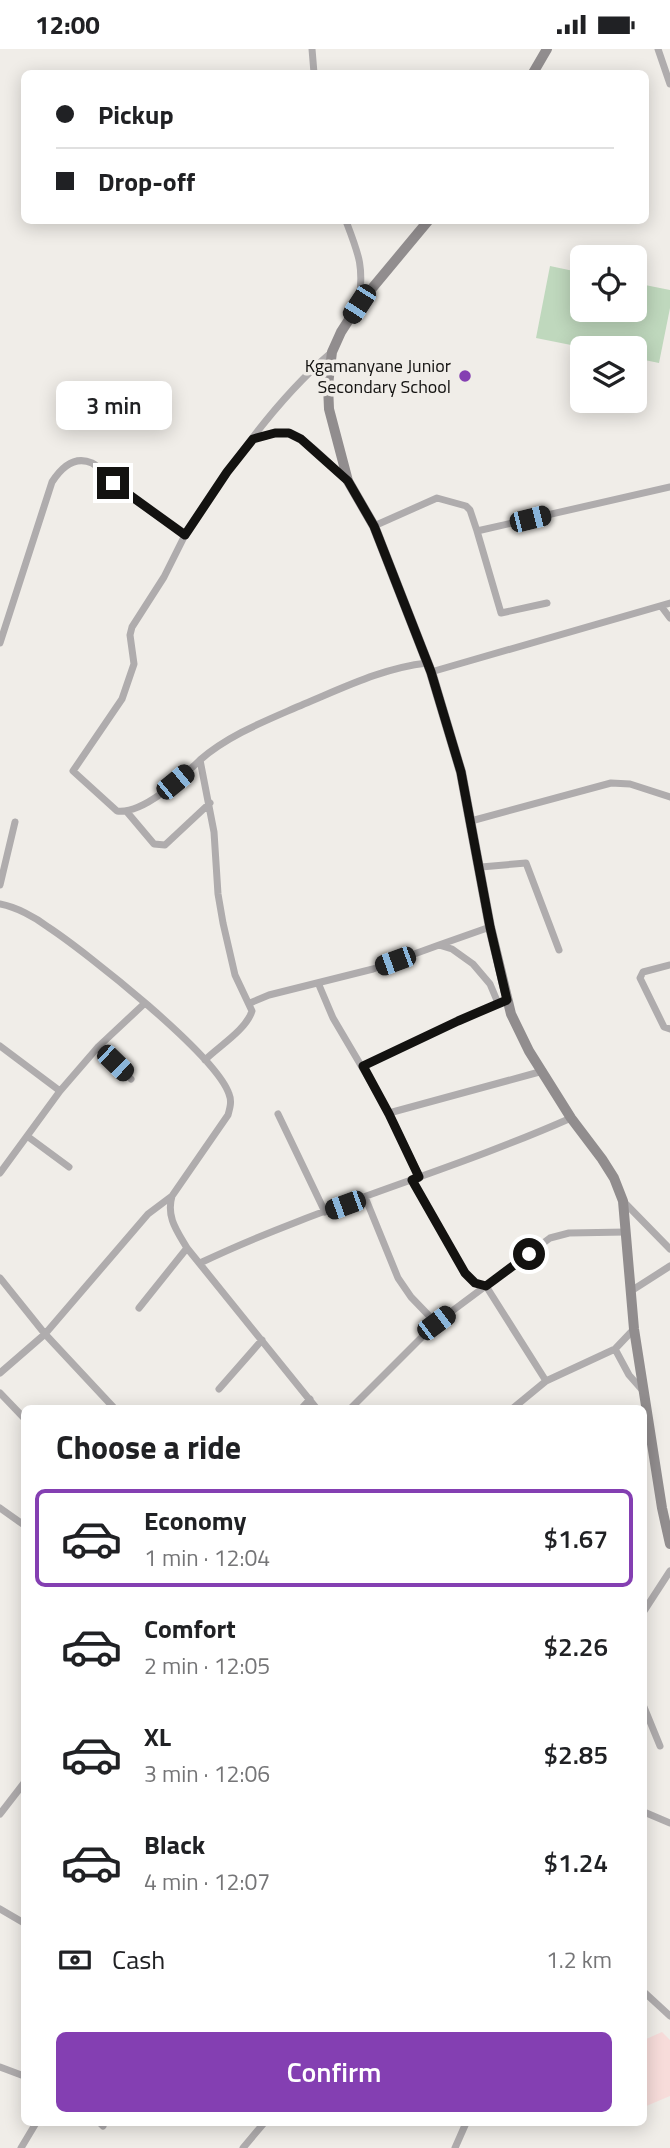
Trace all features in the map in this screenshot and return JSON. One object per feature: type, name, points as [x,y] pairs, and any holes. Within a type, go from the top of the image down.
[{"type":"street","points":[[312,49],[314,70]]},
{"type":"street","points":[[535,70],[547,49]]},
{"type":"street","points":[[658,49],[670,84]]},
{"type":"street","points":[[347,224],[363,277],[359,304]]},
{"type":"street","points":[[426,224],[359,304],[341,332],[332,352],[328,385],[329,409],[348,481],[374,526],[429,667],[461,772],[481,867],[502,1002]]},
{"type":"street","points":[[332,352],[294,387],[227,472],[185,535],[164,577],[132,627],[130,635],[134,664],[122,699],[73,771],[117,811],[127,812],[162,793],[214,748],[245,730],[361,679],[408,665],[429,667],[670,603]]},
{"type":"street","points":[[253,439],[275,433],[289,433],[301,439],[348,481]]},
{"type":"street","points":[[0,643],[52,482],[68,463],[93,463],[113,483],[185,535]]},
{"type":"street","points":[[477,531],[670,487]]},
{"type":"street","points":[[374,526],[437,498],[466,506],[477,531],[501,613],[547,603]]},
{"type":"street","points":[[660,606],[670,618]]},
{"type":"street","points":[[200,760],[210,803],[223,923],[235,975],[250,1003],[251,1015],[205,1060]]},
{"type":"street","points":[[471,821],[611,783],[630,784],[670,797]]},
{"type":"street","points":[[127,812],[154,844],[159,846],[164,845],[210,803]]},
{"type":"street","points":[[0,885],[15,822]]},
{"type":"street","points":[[481,867],[526,863],[559,950]]},
{"type":"street","points":[[0,904],[47,926],[145,1003],[205,1060],[229,1092],[230,1107],[228,1115],[172,1196],[148,1214],[45,1334],[0,1373]]},
{"type":"street","points":[[250,1003],[270,995],[319,985],[373,969],[490,927]]},
{"type":"street","points":[[439,945],[452,949],[473,964],[490,984],[571,1118],[614,1178],[623,1201],[634,1329],[646,1405]]},
{"type":"street","points":[[670,965],[643,972],[640,978],[664,1027],[670,1029]]},
{"type":"street","points":[[319,985],[333,1018],[389,1114],[416,1179],[465,1273],[475,1283],[486,1286],[546,1381]]},
{"type":"street","points":[[363,1066],[502,1002]]},
{"type":"street","points":[[0,1173],[60,1091],[99,1047],[145,1003]]},
{"type":"street","points":[[0,1046],[60,1091]]},
{"type":"street","points":[[99,1047],[131,1079]]},
{"type":"street","points":[[389,1114],[542,1071]]},
{"type":"street","points":[[278,1114],[325,1212]]},
{"type":"street","points":[[200,1263],[256,1236],[416,1179],[571,1118]]},
{"type":"street","points":[[27,1136],[69,1167]]},
{"type":"street","points":[[172,1196],[170,1216],[187,1248],[314,1405]]},
{"type":"street","points":[[365,1197],[398,1278],[411,1297],[436,1323]]},
{"type":"street","points":[[623,1201],[670,1249]]},
{"type":"street","points":[[354,1405],[436,1323],[553,1237],[569,1233],[626,1232]]},
{"type":"street","points":[[139,1308],[187,1248]]},
{"type":"street","points":[[631,1291],[670,1266]]},
{"type":"street","points":[[0,1278],[45,1334],[111,1405]]},
{"type":"street","points":[[517,1405],[546,1381],[615,1349],[634,1329]]},
{"type":"street","points":[[219,1389],[262,1340]]},
{"type":"street","points":[[615,1349],[629,1375],[644,1392]]},
{"type":"street","points":[[0,1393],[21,1415]]},
{"type":"street","points":[[305,1405],[310,1399]]},
{"type":"street","points":[[647,1411],[670,1544]]},
{"type":"street","points":[[0,1508],[21,1523]]},
{"type":"street","points":[[647,1606],[670,1571]]},
{"type":"street","points":[[647,1714],[660,1746]]},
{"type":"street","points":[[0,1814],[21,1787]]},
{"type":"street","points":[[647,1813],[670,1823]]},
{"type":"street","points":[[0,1909],[21,1921]]},
{"type":"street","points":[[647,1995],[670,2016]]},
{"type":"street","points":[[0,2067],[21,2075]]},
{"type":"street","points":[[21,2148],[34,2126]]},
{"type":"street","points":[[243,2148],[261,2126]]},
{"type":"street","points":[[455,2148],[465,2126]]},
{"type":"shaded area","points":[[662,2032],[670,2040],[670,2096],[647,2106],[647,2039]]},
{"type":"green space","points":[[550,266],[570,270],[570,322],[647,322],[647,285],[670,290],[670,308],[659,363],[647,360],[647,336],[570,336],[570,345],[536,338]]},
{"type":"place","name":"Kgamanyane Junior Secondary School","points":[[465,376]]},
{"type":"route","points":[[113,483],[185,535],[227,472],[253,439],[275,433],[289,433],[301,439],[348,481],[374,526],[431,672],[461,772],[481,867],[490,927],[507,1000],[363,1066],[419,1177],[412,1180],[465,1273],[475,1283],[486,1286],[529,1254]]}]
